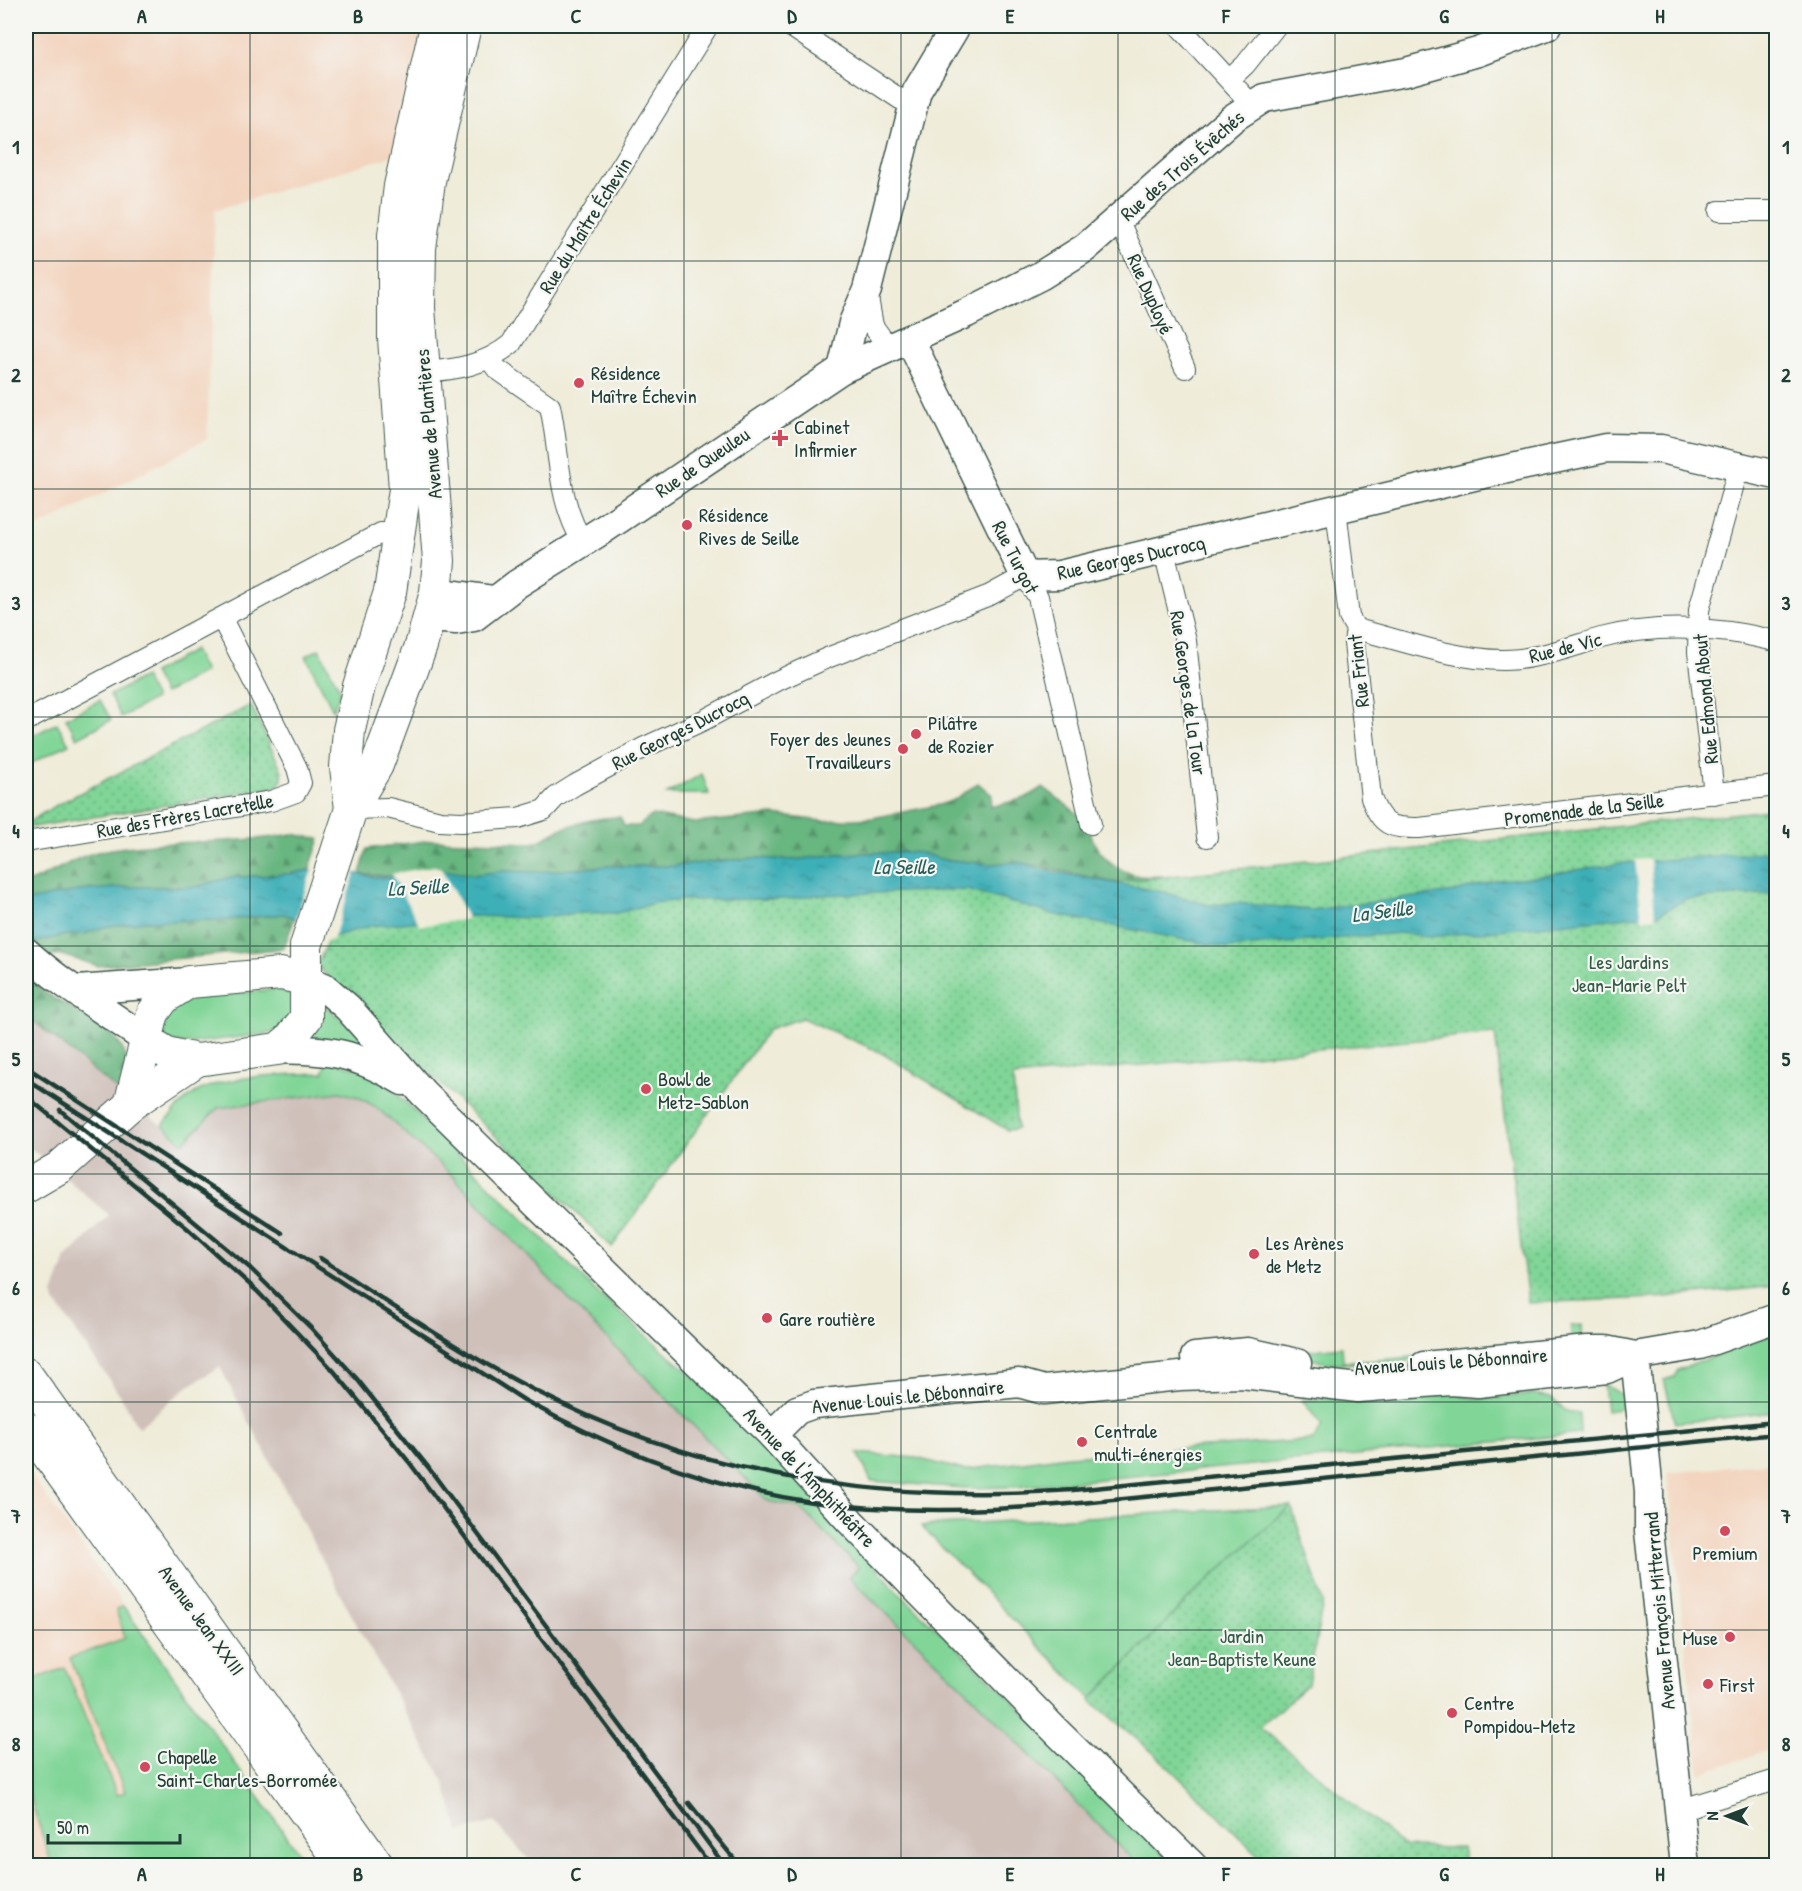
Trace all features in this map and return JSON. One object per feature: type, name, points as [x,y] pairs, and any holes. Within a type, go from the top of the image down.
[{"type":"main road","name":"Avenue de Plantières","points":[[351,809],[346,767],[353,709],[390,592],[405,489],[394,338],[394,236],[402,174],[436,26]]},
{"type":"main road","name":"Avenue de Plantières","points":[[278,1049],[289,1040],[306,1018],[294,977],[351,809],[377,765],[433,605],[439,561],[419,308],[424,217],[429,181],[465,26]]},
{"type":"main road","points":[[390,592],[433,605]]},
{"type":"main road","points":[[130,1106],[146,1040],[158,1005],[189,982],[294,977]]},
{"type":"main road","points":[[146,1040],[167,1053],[197,1060],[278,1049]]},
{"type":"main road","points":[[26,1187],[60,1167],[130,1106],[197,1060]]},
{"type":"main road","points":[[26,1212],[60,1167]]},
{"type":"main road","name":"Avenue Jean XXIII","points":[[26,1361],[31,1384],[378,1866]]},
{"type":"main road","name":"Avenue Jean XXIII","points":[[26,1428],[48,1455],[344,1866]]},
{"type":"street","name":"Rue du Maître Échevin","points":[[423,372],[474,365],[490,360],[511,344],[708,26]]},
{"type":"street","points":[[790,26],[900,99],[913,105]]},
{"type":"street","points":[[842,369],[853,323],[867,290],[913,105],[922,80],[956,26]]},
{"type":"street","points":[[1179,26],[1252,105]]},
{"type":"street","points":[[1230,79],[1245,65],[1276,26]]},
{"type":"street","name":"Rue des Trois Évêchés","points":[[842,369],[900,344],[1040,276],[1085,248],[1233,118],[1264,98],[1407,72],[1478,52],[1547,26]]},
{"type":"street","points":[[1719,211],[1776,211]]},
{"type":"street","name":"Rue Duployé","points":[[1118,219],[1185,368]]},
{"type":"street","points":[[867,290],[873,326],[900,344]]},
{"type":"street","name":"Rue Turgot","points":[[900,344],[1038,597],[1092,824]]},
{"type":"street","points":[[490,360],[497,369],[550,406],[558,441],[556,458],[572,524],[583,542]]},
{"type":"street","name":"Rue de Queuleu","points":[[433,605],[494,600],[842,369]]},
{"type":"street","name":"Rue Georges Ducrocq","points":[[351,809],[388,808],[440,820],[461,822],[530,815],[544,810],[556,797],[645,747],[704,720],[788,676],[826,658],[990,595],[1025,576],[1059,575],[1606,447],[1660,449],[1776,475]]},
{"type":"street","name":"Rue Edmond About","points":[[1714,794],[1698,652],[1699,610],[1739,466]]},
{"type":"street","name":"Rue Friant","points":[[1336,509],[1349,617],[1356,629],[1354,643],[1371,798],[1378,815],[1391,827]]},
{"type":"street","points":[[26,722],[383,532],[400,533]]},
{"type":"street","name":"Rue Georges de La Tour","points":[[1164,551],[1186,641],[1207,837]]},
{"type":"street","name":"Rue des Frères Lacretelle","points":[[26,842],[271,801],[296,792],[301,783],[297,768],[222,619]]},
{"type":"street","name":"Rue de Vic","points":[[1356,629],[1470,657],[1503,660],[1535,657],[1628,633],[1680,627],[1776,642]]},
{"type":"street","name":"Promenade de la Seille","points":[[1391,827],[1419,828],[1776,786]]},
{"type":"street","points":[[35,961],[146,1040]]},
{"type":"street","name":"Avenue de l'Amphithéâtre","points":[[294,977],[324,987],[344,1003],[423,1093],[772,1435],[850,1521],[1056,1731],[1193,1866]]},
{"type":"street","points":[[77,990],[189,982]]},
{"type":"street","name":"Avenue de l'Amphithéâtre","points":[[278,1049],[331,1051],[358,1057],[423,1093]]},
{"type":"street","name":"Avenue Louis le Débonnaire","points":[[772,1435],[797,1410],[814,1404],[1019,1383],[1043,1371],[1248,1352],[1321,1367],[1378,1370],[1588,1350],[1606,1350],[1635,1356],[1700,1345],[1776,1318]]},
{"type":"street","name":"Avenue François Mitterrand","points":[[1635,1356],[1649,1492],[1649,1531],[1685,1866]]},
{"type":"street","points":[[1679,1810],[1776,1780]]},
{"type":"shaded area","points":[[26,26],[428,26],[395,155],[215,210],[207,439],[26,534]]},
{"type":"shaded area","points":[[26,1015],[183,1143],[218,1108],[340,1092],[358,1097],[376,1107],[454,1177],[571,1302],[768,1501],[799,1507],[859,1567],[849,1577],[966,1690],[1138,1865],[535,1866],[494,1822],[459,1832],[444,1782],[360,1631],[220,1367],[187,1387],[138,1428],[124,1401],[55,1302],[53,1294],[66,1258],[109,1215],[26,1144]]},
{"type":"shaded area","name":"Muse","points":[[1776,1462],[1776,1748],[1699,1773],[1667,1473]]},
{"type":"shaded area","points":[[26,1468],[296,1849],[308,1865],[26,1865]]},
{"type":"green space","points":[[319,649],[341,691],[333,710],[306,656]]},
{"type":"green space","points":[[194,650],[205,672],[164,694],[153,673]]},
{"type":"green space","points":[[144,677],[155,699],[121,717],[110,695]]},
{"type":"green space","points":[[100,700],[111,720],[77,738],[66,718]]},
{"type":"green space","points":[[251,705],[282,771],[282,780],[276,787],[26,828],[26,824],[53,807]]},
{"type":"green space","points":[[57,723],[69,744],[26,766],[26,739]]},
{"type":"green space","points":[[702,774],[709,794],[667,794]]},
{"type":"green space","points":[[978,783],[992,795],[991,807],[1025,798],[1043,787],[1091,824],[1094,842],[1105,858],[1113,864],[1139,876],[1163,876],[1140,888],[1020,862],[990,864],[939,859],[924,853],[905,852],[838,854],[795,860],[755,858],[671,866],[610,866],[537,872],[502,871],[475,875],[434,869],[402,877],[360,874],[367,849],[432,840],[533,843],[570,826],[613,817],[620,817],[624,826],[639,826],[652,815],[694,823],[774,815],[822,821],[872,818],[939,805],[954,800]]},
{"type":"green space","name":"Les Jardins Jean-Marie Pelt","points":[[1776,809],[1776,1286],[1655,1298],[1528,1303],[1495,1033],[1013,1077],[1017,1129],[1007,1130],[880,1052],[802,1018],[769,1029],[612,1247],[317,966],[343,905],[931,870],[967,890],[990,896]]},
{"type":"green space","points":[[292,834],[320,839],[309,870],[288,874],[228,878],[195,887],[128,887],[79,891],[26,901],[26,883],[81,857],[101,851],[148,845],[269,838]]},
{"type":"green space","points":[[284,914],[295,918],[284,947],[278,949],[98,966],[62,955],[42,958],[26,944],[66,935],[85,934],[103,927],[146,921],[226,920]]},
{"type":"green space","points":[[26,974],[43,991],[109,1032],[120,1044],[126,1057],[125,1073],[117,1090],[26,1015]]},
{"type":"green space","points":[[279,989],[293,995],[295,1016],[273,1033],[184,1044],[167,1041],[160,1026],[167,1012],[192,998]]},
{"type":"green space","points":[[317,999],[383,1054],[308,1036]]},
{"type":"green space","points":[[328,1060],[376,1073],[600,1295],[749,1425],[901,1595],[1003,1691],[1174,1865],[1138,1865],[966,1690],[849,1577],[859,1567],[799,1507],[768,1501],[571,1302],[454,1177],[376,1107],[358,1097],[340,1092],[218,1108],[183,1143],[163,1125],[186,1100],[208,1087],[240,1079],[323,1073]]},
{"type":"green space","points":[[1582,1325],[1583,1344],[1379,1364],[1327,1363],[1286,1353],[1342,1347],[1343,1361],[1370,1361],[1571,1342],[1571,1326]]},
{"type":"green space","points":[[1776,1332],[1776,1412],[1675,1423],[1664,1380],[1674,1377],[1678,1370]]},
{"type":"green space","points":[[1603,1384],[1624,1396],[1629,1408],[1606,1411]]},
{"type":"green space","points":[[1448,1392],[1476,1399],[1536,1394],[1551,1398],[1566,1411],[1579,1413],[1580,1434],[1017,1487],[965,1488],[871,1481],[858,1453],[916,1458],[964,1470],[1068,1456],[1313,1440],[1322,1426],[1302,1400]]},
{"type":"green space","points":[[1291,1506],[1195,1592],[1091,1699],[921,1526]]},
{"type":"green space","name":"Jardin Jean-Baptiste Keune","points":[[1291,1506],[1323,1602],[1308,1684],[1260,1727],[1405,1847],[1462,1848],[1466,1865],[1269,1865],[1157,1756],[1090,1700],[1195,1592]]},
{"type":"green space","points":[[123,1606],[308,1865],[52,1865],[26,1785],[26,1682],[65,1668],[117,1795],[125,1792],[70,1658],[125,1638],[116,1610]]},
{"type":"water","name":"La Seille","points":[[1776,851],[1776,893],[1686,899],[1659,914],[1428,937],[1401,933],[1228,948],[1056,915],[967,890],[815,895],[789,899],[682,900],[655,903],[617,913],[578,913],[534,918],[471,916],[371,926],[328,938],[310,924],[284,914],[226,920],[146,921],[103,927],[85,934],[66,935],[26,944],[26,901],[79,891],[128,887],[195,887],[228,878],[288,874],[325,868],[374,877],[402,877],[434,869],[475,875],[502,871],[537,872],[610,866],[671,866],[755,858],[795,860],[838,854],[905,852],[924,853],[939,859],[990,864],[1020,862],[1045,870],[1163,892],[1208,905],[1237,903],[1311,910],[1455,892],[1498,880],[1534,877],[1613,864]]},
{"type":"pier","points":[[1650,859],[1655,917],[1642,919],[1635,860]]},
{"type":"pier","points":[[325,865],[356,870],[333,940],[328,941],[309,926],[295,921],[313,867]]},
{"type":"pier","points":[[434,866],[441,868],[468,919],[420,926],[392,874]]},
{"type":"railway","points":[[26,1067],[282,1233]]},
{"type":"railway","points":[[26,1079],[524,1400],[592,1435],[663,1464],[736,1487],[774,1495],[869,1508],[927,1510],[1042,1506],[1776,1434]]},
{"type":"railway","points":[[26,1096],[187,1228],[257,1291],[333,1370],[409,1462],[711,1866]]},
{"type":"railway","points":[[60,1110],[250,1268],[312,1329],[357,1379],[428,1467],[725,1866]]},
{"type":"railway","points":[[320,1258],[477,1359],[532,1389],[597,1420],[662,1445],[728,1464],[795,1478],[863,1487],[931,1492],[1001,1493],[1073,1490],[1776,1422]]},
{"type":"railway","points":[[689,1803],[740,1866]]},
{"type":"place","name":"Résidence Maître Échevin","points":[[579,383]]},
{"type":"place","name":"Cabinet Infirmier","points":[[780,438]]},
{"type":"place","name":"Résidence Rives de Seille","points":[[687,525]]},
{"type":"place","name":"Pilâtre de Rozier","points":[[916,734]]},
{"type":"place","name":"Foyer des Jeunes Travailleurs","points":[[903,749]]},
{"type":"place","name":"Bowl de Metz-Sablon","points":[[646,1089]]},
{"type":"place","name":"Les Arènes de Metz","points":[[1254,1254]]},
{"type":"place","name":"Gare routière","points":[[767,1318]]},
{"type":"place","name":"Centrale multi-énergies","points":[[1082,1442]]},
{"type":"place","name":"Premium","points":[[1725,1531]]},
{"type":"place","name":"Muse","points":[[1730,1637]]},
{"type":"place","name":"First","points":[[1708,1684]]},
{"type":"place","name":"Centre Pompidou-Metz","points":[[1452,1713]]},
{"type":"place","name":"Chapelle Saint-Charles-Borromée","points":[[145,1767]]}]
